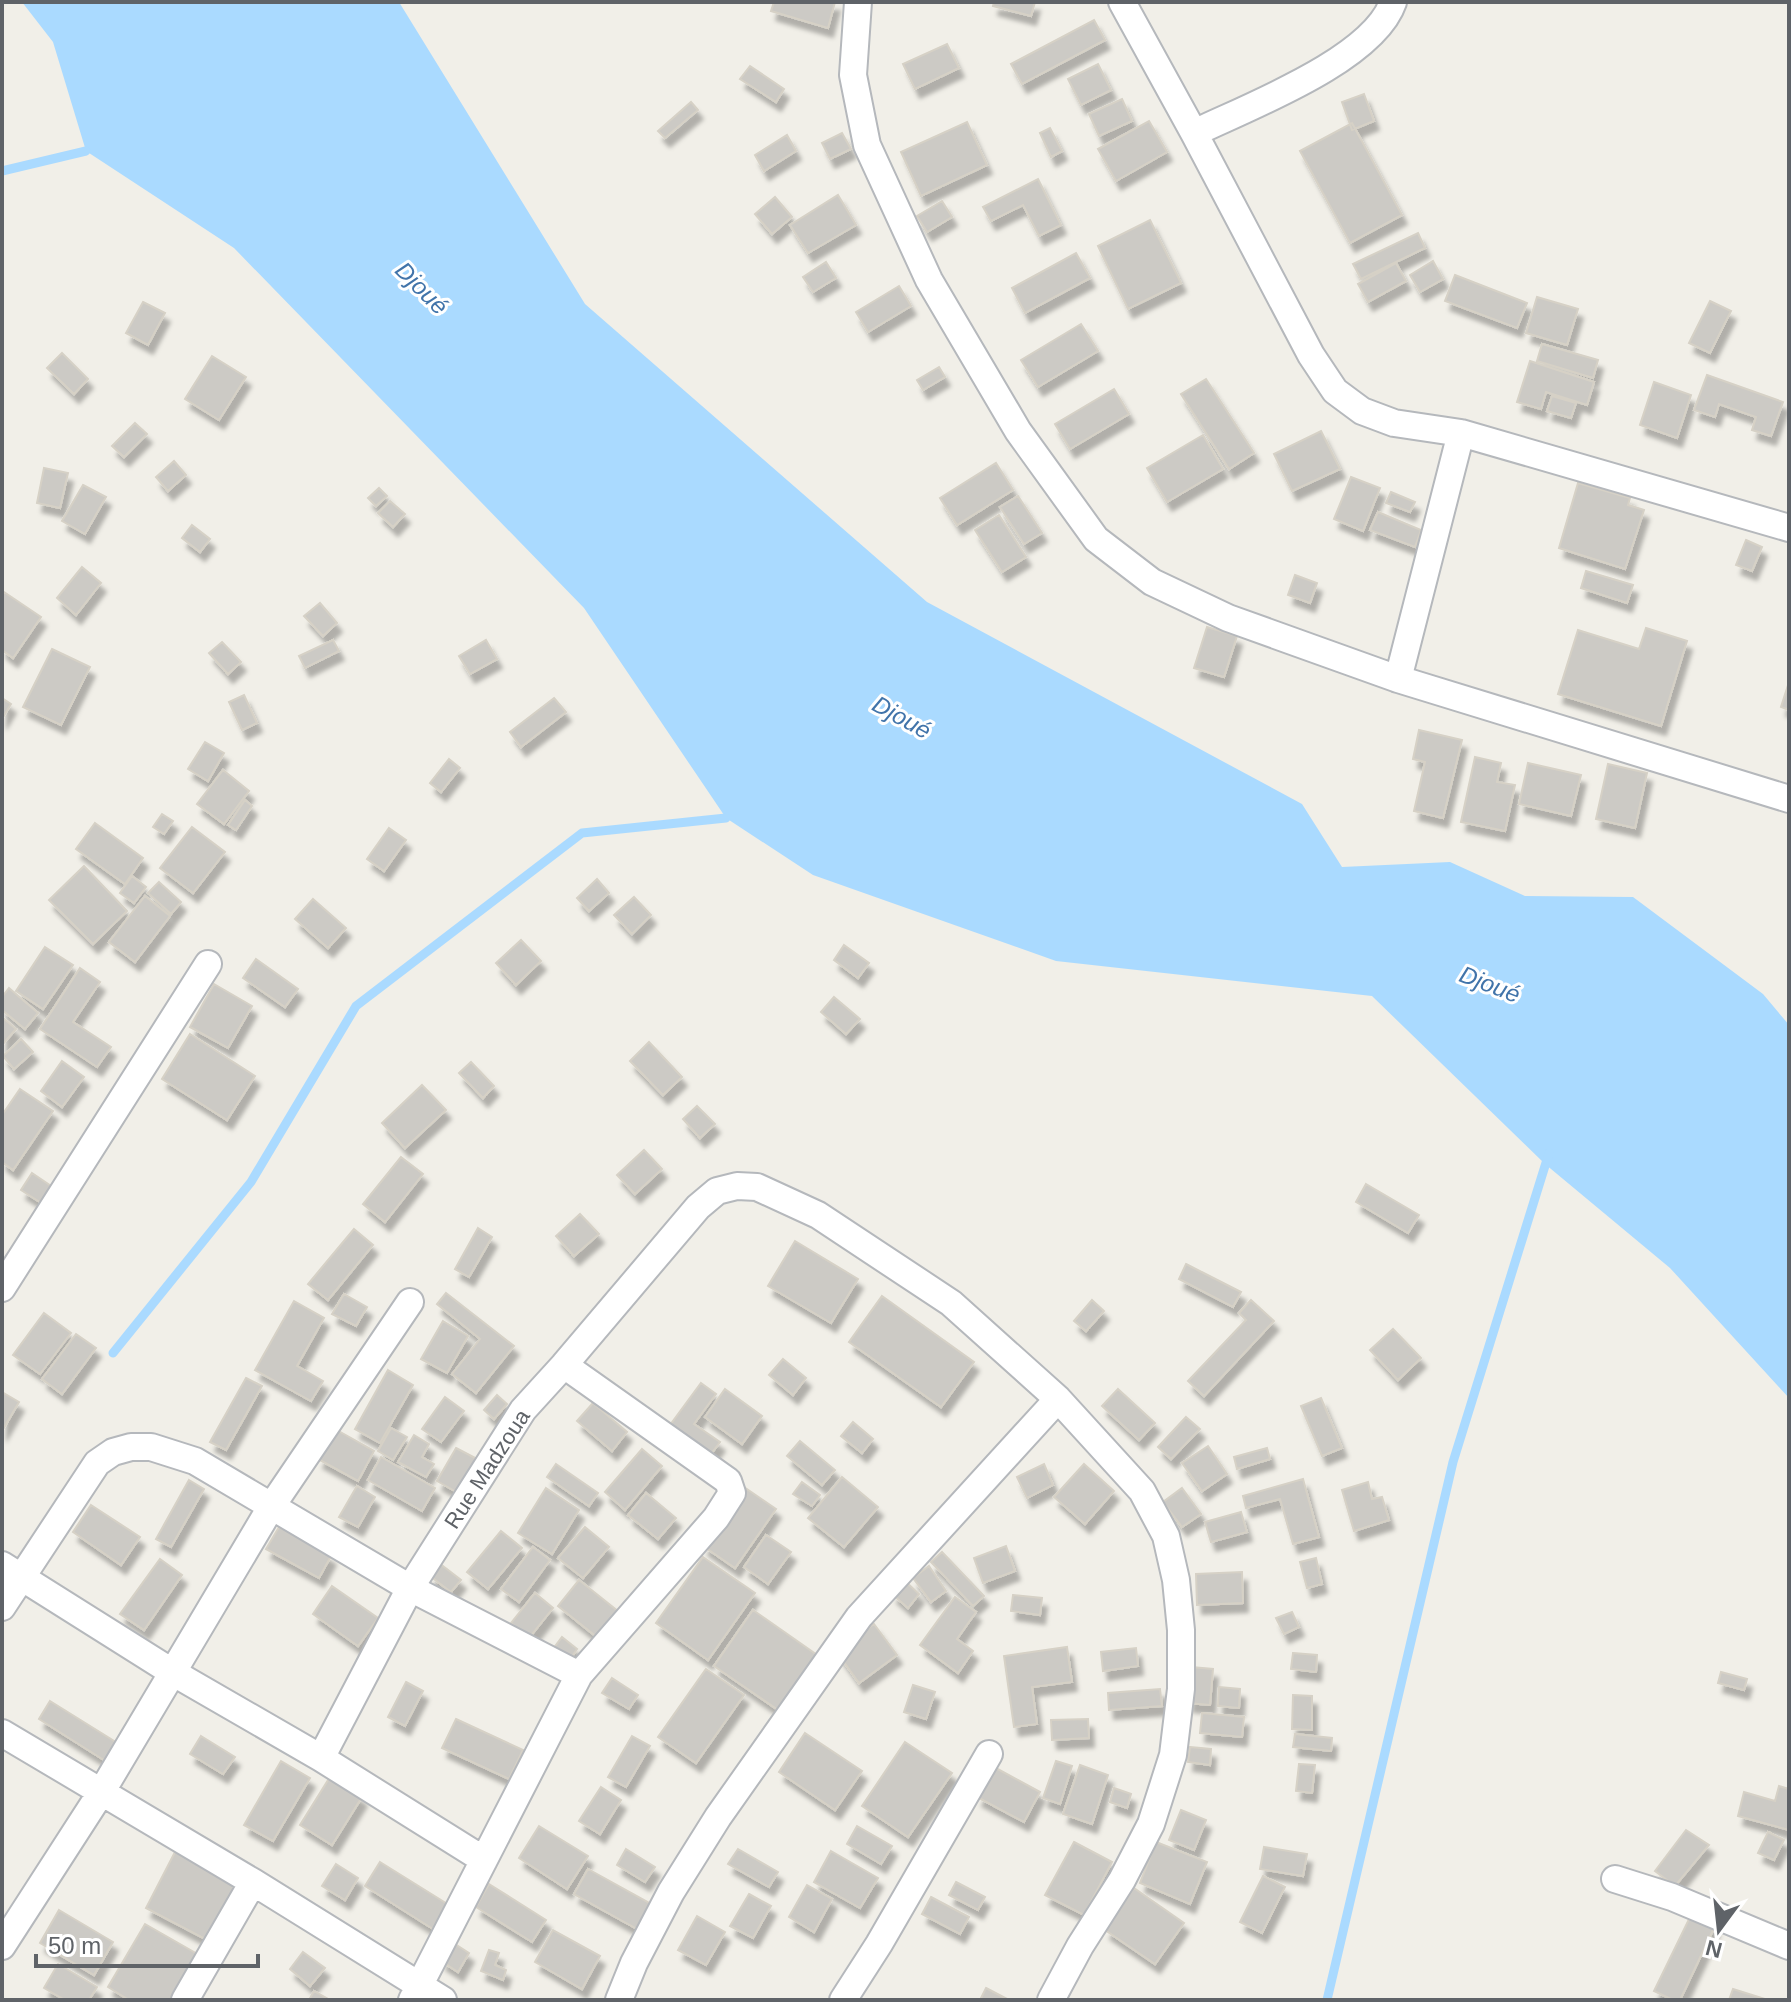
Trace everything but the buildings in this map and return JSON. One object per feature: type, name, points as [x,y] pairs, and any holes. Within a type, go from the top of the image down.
[{"type":"street","points":[[858,2],[853,75],[867,145],[929,280],[1018,431],[1096,539],[1152,582],[1228,618],[1398,679],[1789,799]]},
{"type":"street","points":[[1122,2],[1311,355],[1335,391],[1362,411],[1394,423],[1461,433],[1789,528]]},
{"type":"street","points":[[1194,133],[1308,78],[1341,57],[1372,36],[1388,17],[1393,2]]},
{"type":"street","points":[[1398,679],[1461,433]]},
{"type":"street","points":[[2,1288],[208,964]]},
{"type":"street","name":"Rue Madzoua","points":[[321,1758],[410,1588],[523,1410],[698,1207],[717,1191],[737,1186],[757,1187],[818,1215],[951,1303],[1058,1399]]},
{"type":"street","points":[[2,1946],[102,1791],[271,1507],[410,1302]]},
{"type":"street","points":[[416,1993],[579,1675],[716,1518],[732,1493],[728,1481],[564,1365]]},
{"type":"street","points":[[619,2000],[634,1963],[671,1892],[718,1817],[859,1617],[1058,1399],[1142,1491],[1166,1536],[1176,1580],[1181,1630],[1181,1689],[1173,1755],[1151,1824],[1122,1880],[1080,1946],[1051,2000]]},
{"type":"street","points":[[2,1607],[11,1570],[97,1463],[113,1452],[131,1447],[151,1447],[195,1461],[410,1588],[579,1675]]},
{"type":"street","points":[[11,1570],[172,1672],[321,1758],[484,1860]]},
{"type":"street","points":[[2,1733],[253,1882],[416,1993],[443,2000]]},
{"type":"street","points":[[843,2000],[989,1754]]},
{"type":"street","points":[[1615,1879],[1672,1897],[1789,1946]]},
{"type":"street","points":[[185,2000],[253,1882]]},
{"type":"water","name":"Djoué","points":[[22,2],[399,2],[585,304],[927,602],[1302,804],[1342,867],[1450,862],[1525,896],[1633,897],[1763,994],[1789,1025],[1789,1398],[1670,1268],[1545,1164],[1372,996],[1056,961],[813,875],[726,818],[584,608],[234,248],[86,151],[53,42]]},
{"type":"waterway","points":[[2,171],[86,151]]},
{"type":"waterway","points":[[113,1353],[251,1182],[356,1006],[582,833],[726,818]]},
{"type":"waterway","points":[[1327,2000],[1453,1462],[1549,1153]]}]
